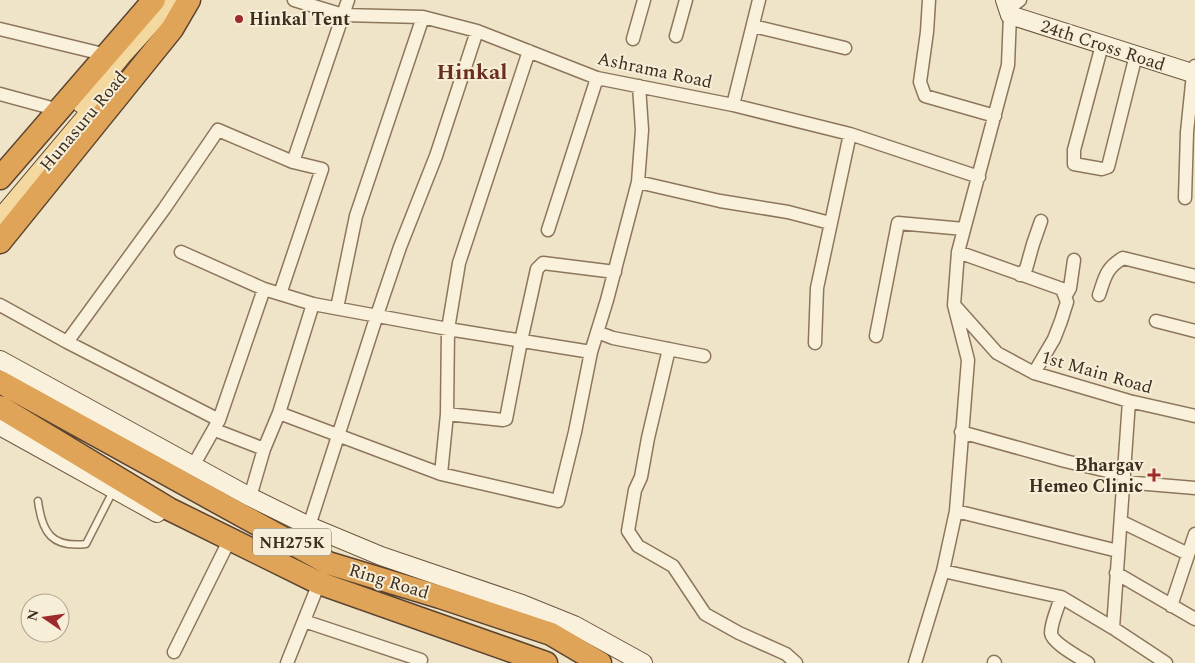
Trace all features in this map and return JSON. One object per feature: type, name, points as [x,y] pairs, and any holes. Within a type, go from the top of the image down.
[{"type":"highway","points":[[0,242],[172,29],[189,0]]},
{"type":"highway","points":[[0,178],[107,55],[158,13]]},
{"type":"highway","name":"Ring Road","points":[[0,382],[328,563],[440,597],[551,634],[600,663]]},
{"type":"highway","name":"Ring Road","points":[[0,407],[169,509],[317,588],[546,663]]},
{"type":"main road","points":[[158,13],[170,0]]},
{"type":"main road","points":[[158,13],[184,0]]},
{"type":"main road","name":"Hunasuru Road","points":[[0,200],[158,13]]},
{"type":"main road","name":"Hunasuru Road","points":[[0,220],[158,13]]},
{"type":"street","name":"Ashrama Road","points":[[294,0],[343,15],[423,17],[477,31],[597,78],[733,104],[850,134],[979,177]]},
{"type":"street","points":[[293,162],[348,0]]},
{"type":"street","points":[[633,39],[644,0]]},
{"type":"street","points":[[676,36],[686,0]]},
{"type":"street","points":[[733,104],[759,0]]},
{"type":"street","points":[[928,0],[928,32],[920,82],[925,96],[995,116]]},
{"type":"street","points":[[915,663],[943,572],[956,511],[968,360],[954,305],[958,252],[1008,65],[1011,6]]},
{"type":"street","name":"24th Cross Road","points":[[1011,6],[1102,45],[1194,71]]},
{"type":"street","points":[[337,308],[356,216],[423,17]]},
{"type":"street","points":[[753,26],[845,48]]},
{"type":"street","points":[[0,29],[107,55]]},
{"type":"street","points":[[309,526],[400,247],[436,156],[477,31]]},
{"type":"street","points":[[1102,45],[1074,150],[1074,164],[1102,169],[1108,167],[1136,56]]},
{"type":"street","points":[[442,474],[447,414],[448,329],[458,263],[529,51]]},
{"type":"street","points":[[1185,198],[1187,132],[1194,71]]},
{"type":"street","points":[[548,230],[597,78]]},
{"type":"street","points":[[279,413],[442,474],[558,501],[575,432],[591,352],[615,272],[638,182],[642,130],[639,86]]},
{"type":"street","points":[[0,94],[59,110]]},
{"type":"street","points":[[67,342],[164,210],[218,130],[293,162],[322,169],[280,294]]},
{"type":"street","points":[[815,344],[817,288],[850,134]]},
{"type":"street","points":[[638,182],[720,201],[742,203],[788,212],[830,223]]},
{"type":"street","points":[[1020,275],[1026,269],[1041,221]]},
{"type":"street","points":[[876,336],[898,223],[964,230]]},
{"type":"street","points":[[180,252],[264,289],[313,304],[448,329],[591,352]]},
{"type":"street","points":[[958,252],[1062,290],[1067,302],[1054,339],[1034,373]]},
{"type":"street","points":[[1098,295],[1108,270],[1114,263],[1123,258],[1195,276]]},
{"type":"street","points":[[1065,297],[1070,288],[1074,260]]},
{"type":"street","points":[[447,414],[506,419],[537,269],[543,263],[615,272]]},
{"type":"street","points":[[193,466],[217,425],[264,289]]},
{"type":"street","points":[[250,497],[264,449],[279,413],[313,304]]},
{"type":"street","points":[[0,305],[264,449]]},
{"type":"street","name":"1st Main Road","points":[[954,305],[997,353],[1034,373],[1130,401],[1195,416]]},
{"type":"street","points":[[1156,321],[1195,331]]},
{"type":"street","points":[[597,332],[613,338],[704,356]]},
{"type":"street","points":[[669,349],[641,477],[635,490],[628,531],[638,546],[673,566],[705,614],[738,633],[786,654],[796,663]]},
{"type":"street","points":[[0,360],[250,497],[309,526],[381,556],[522,604],[574,624],[643,663]]},
{"type":"street","points":[[1113,628],[1130,401]]},
{"type":"street","points":[[0,426],[40,431]]},
{"type":"street","points":[[0,426],[225,549],[317,588],[476,649],[521,663]]},
{"type":"street","points":[[961,432],[1124,478],[1195,488]]},
{"type":"street","points":[[956,511],[1118,551]]},
{"type":"street","points":[[1122,522],[1188,554]]},
{"type":"street","points":[[1171,606],[1195,534]]},
{"type":"street","points":[[174,652],[225,549]]},
{"type":"street","points":[[943,572],[1061,598],[1113,628],[1166,663]]},
{"type":"street","points":[[1116,573],[1195,619]]},
{"type":"street","points":[[287,663],[317,588]]},
{"type":"street","points":[[1061,598],[1051,635],[1055,641],[1088,663]]},
{"type":"street","points":[[304,621],[423,662]]},
{"type":"lane","points":[[38,501],[45,529],[51,537],[62,544],[72,546],[86,544],[114,490]]},
{"type":"place","name":"Hinkal Tent","points":[[239,19]]},
{"type":"place","name":"Bhargav Hemeo Clinic","points":[[1154,475]]},
{"type":"district","name":"Hinkal","points":[[472,71]]}]
